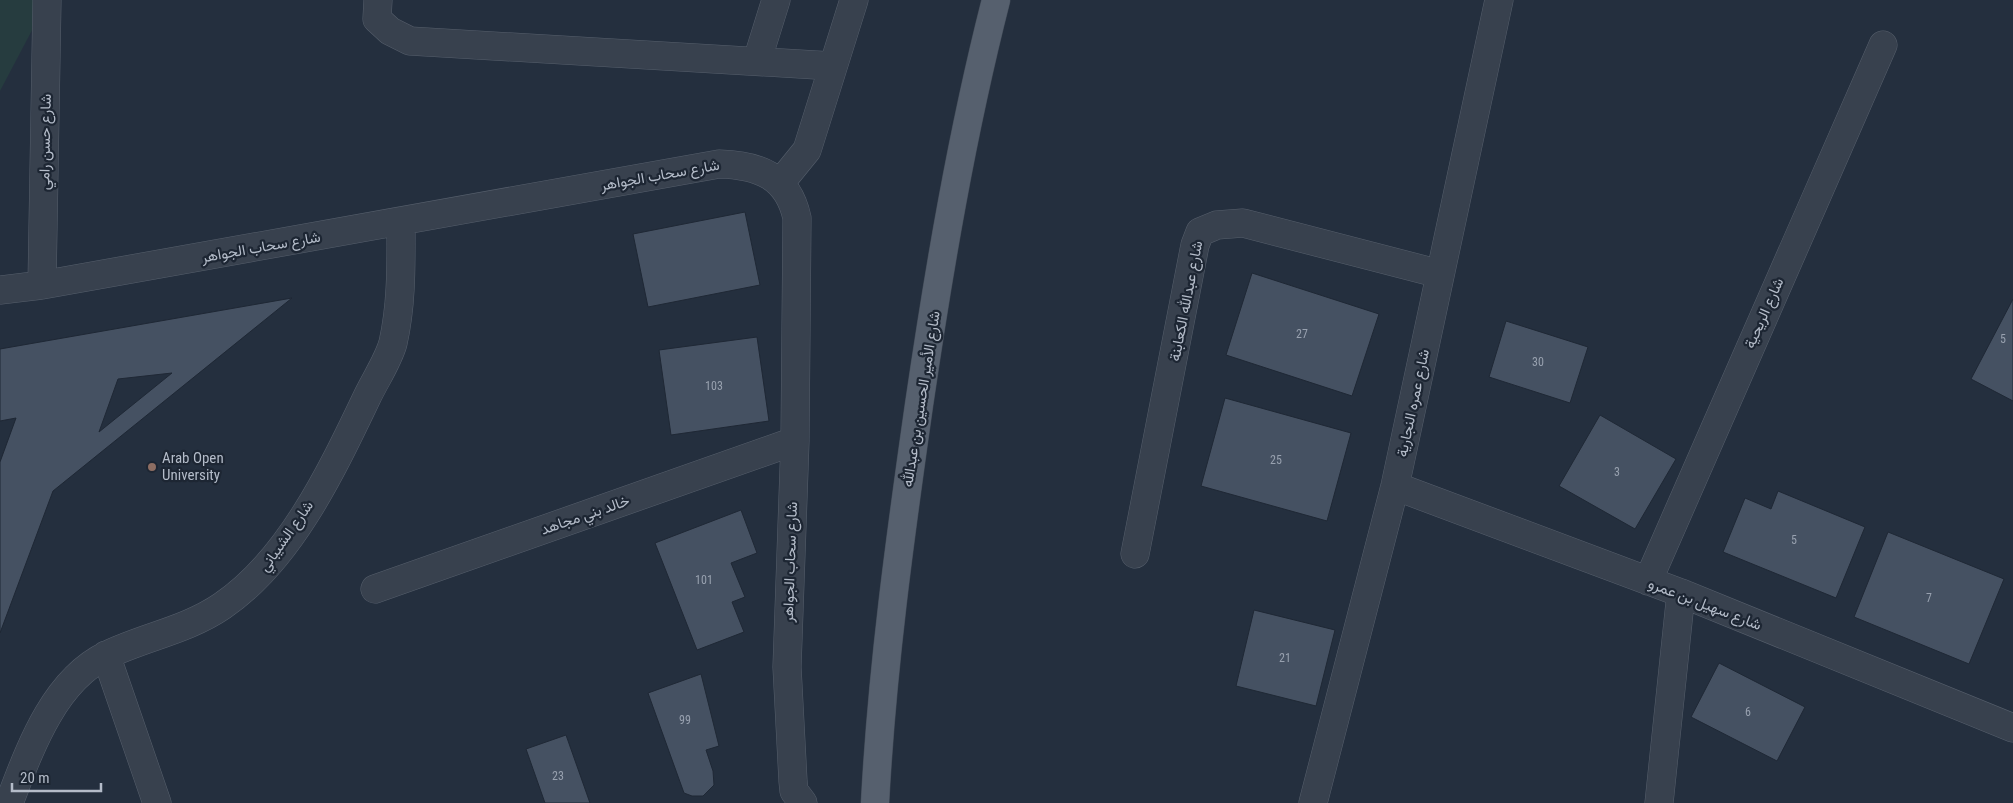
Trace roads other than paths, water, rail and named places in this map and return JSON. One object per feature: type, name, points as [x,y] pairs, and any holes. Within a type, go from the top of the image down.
[{"type":"main road","name":"شارع الأمير الحسين بن عبدالله","points":[[875,803],[880,707],[895,570],[921,393],[948,224],[979,64],[996,0]]},
{"type":"street","name":"شارع حسن رامي","points":[[42,285],[47,0]]},
{"type":"street","points":[[378,0],[377,19],[390,31],[410,41],[833,66]]},
{"type":"street","points":[[757,61],[776,0]]},
{"type":"street","points":[[781,182],[807,150],[854,0]]},
{"type":"street","name":"شارع عمره النجارية","points":[[1313,803],[1395,486],[1499,0]]},
{"type":"street","name":"شارع الريحية","points":[[1648,581],[1883,45]]},
{"type":"street","name":"شارع سحاب الجواهر","points":[[0,290],[42,285],[719,164],[751,168],[781,182],[789,192],[797,218],[795,441],[787,667],[788,725],[796,796]]},
{"type":"street","name":"شارع الشيباني","points":[[9,803],[32,747],[61,696],[81,673],[106,655],[171,631],[220,607],[251,584],[279,551],[318,491],[392,344],[402,279],[401,222]]},
{"type":"street","name":"شارع عبدالله الكعابنة","points":[[1135,554],[1194,245],[1200,232],[1217,225],[1242,224],[1440,274]]},
{"type":"street","name":"خالد بني مجاهد","points":[[375,589],[795,441]]},
{"type":"street","name":"شارع سهيل بن عمرو","points":[[1395,486],[2010,719]]},
{"type":"street","points":[[1659,803],[1681,593]]},
{"type":"street","points":[[106,655],[158,803]]},
{"type":"place","name":"Arab Open University","points":[[152,467]]}]
